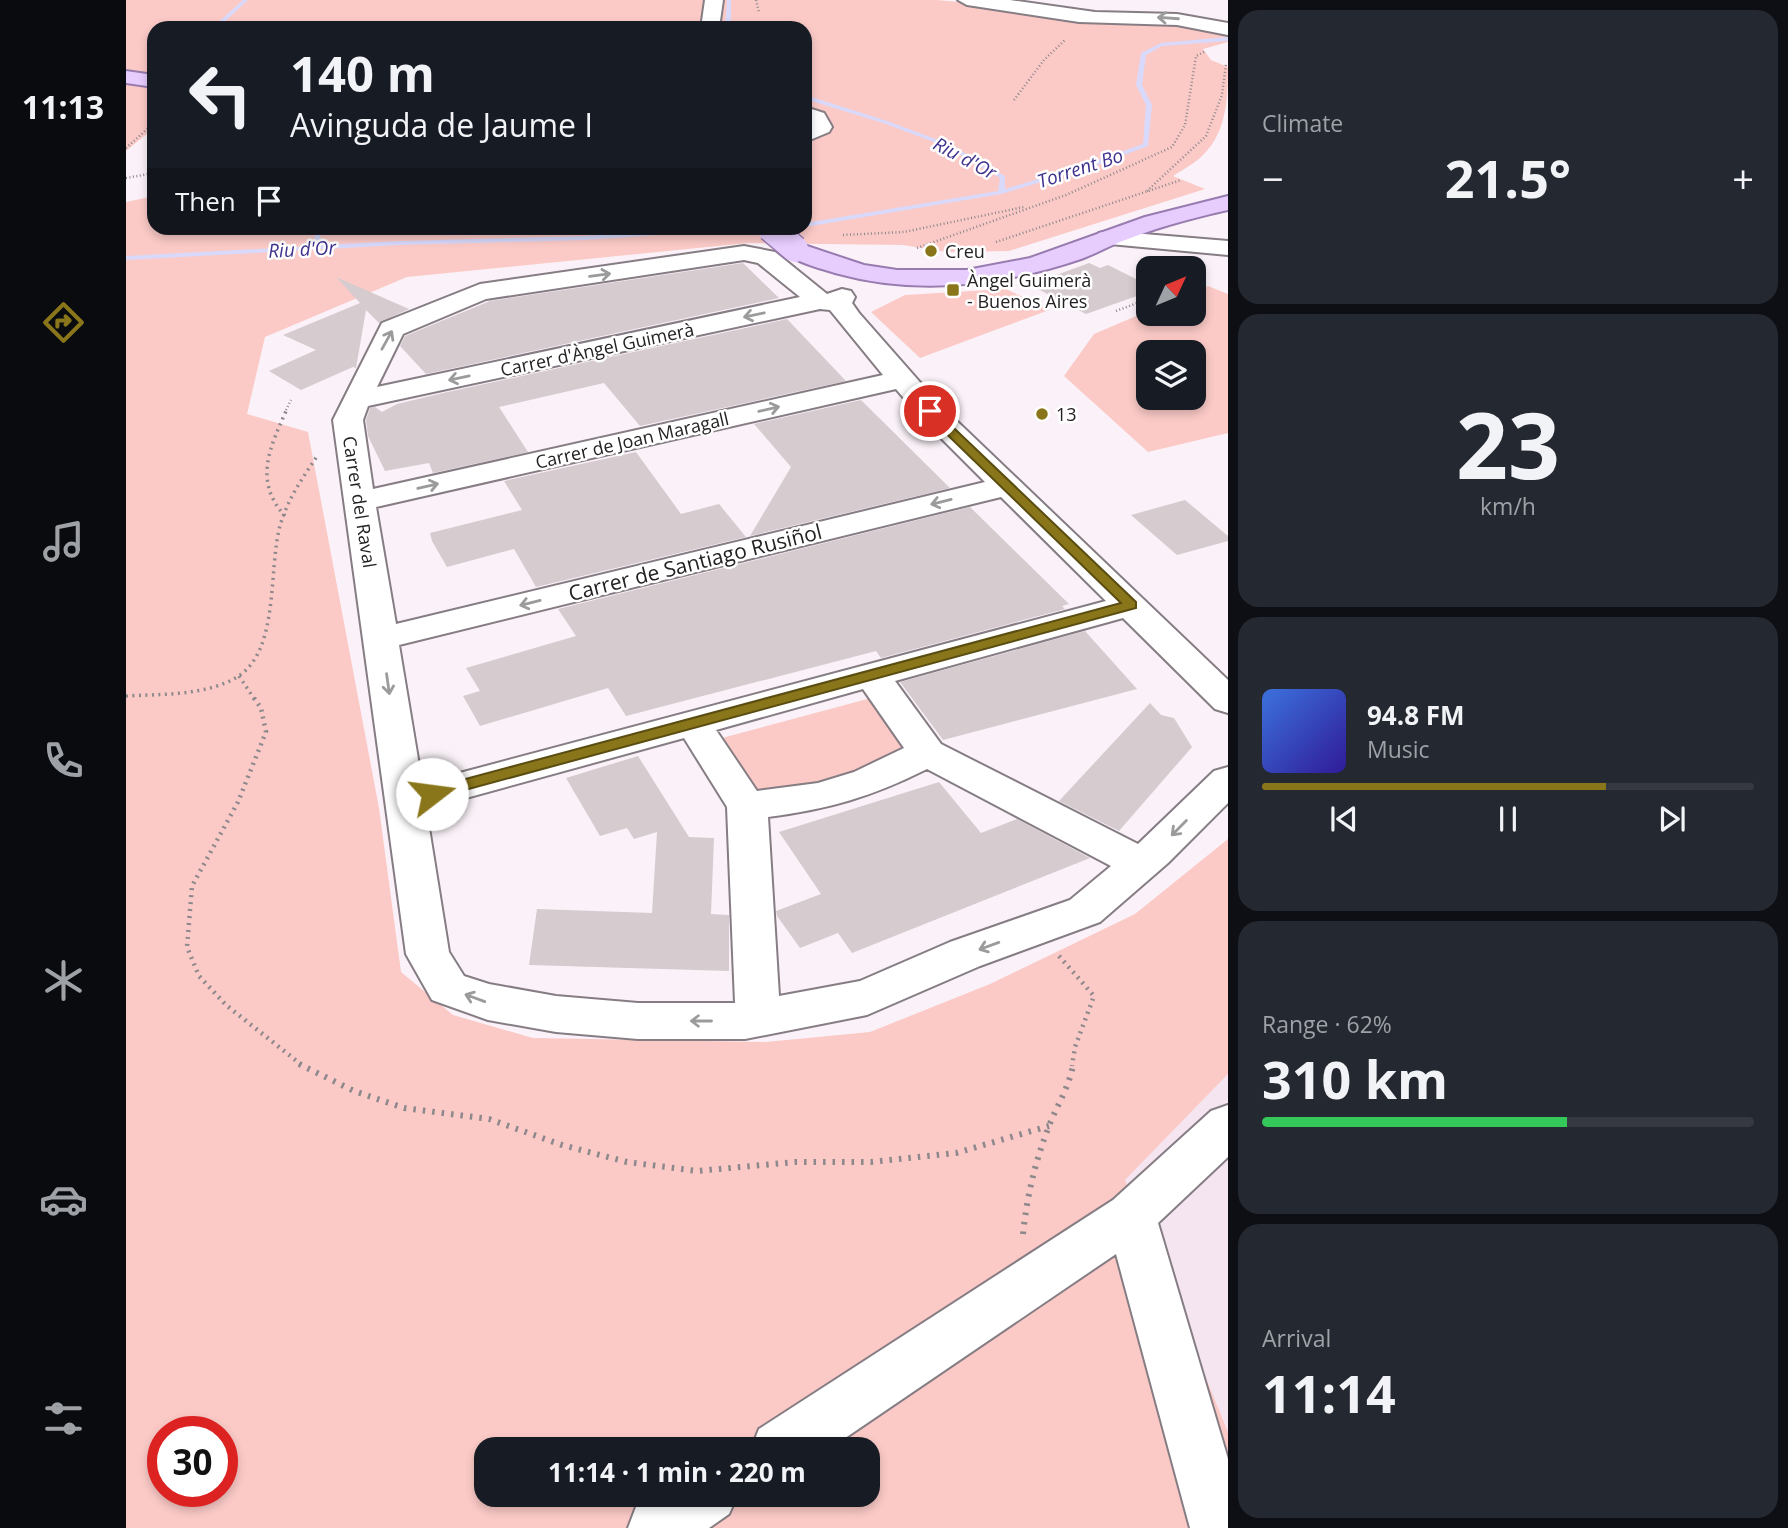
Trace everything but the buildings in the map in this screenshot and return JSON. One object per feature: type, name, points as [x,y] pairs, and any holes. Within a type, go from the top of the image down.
[{"type":"main road","points":[[126,77],[147,80]]},
{"type":"main road","points":[[778,235],[795,249],[830,264],[872,275],[901,279],[967,279],[1030,267],[1184,212],[1228,203]]},
{"type":"street","points":[[711,21],[714,0]]},
{"type":"street","points":[[978,0],[1089,17],[1198,20],[1228,29]]},
{"type":"street","points":[[812,116],[821,127],[812,132]]},
{"type":"street","points":[[1184,212],[1184,226],[1193,245]]},
{"type":"street","points":[[1108,238],[1228,248]]},
{"type":"street","points":[[352,415],[392,329],[480,292],[744,253],[766,257],[834,300],[930,411],[1228,701]]},
{"type":"street","points":[[830,264],[828,277],[834,300]]},
{"type":"street","points":[[834,300],[872,275]]},
{"type":"street","name":"Carrer d'Àngel Guimerà","points":[[352,415],[834,300]]},
{"type":"street","name":"Carrer de Joan Maragall","points":[[361,501],[902,379]]},
{"type":"street","name":"Carrer del Raval","points":[[352,415],[361,501],[428,954],[448,988],[488,1002],[556,1014],[638,1021],[746,1021],[867,997],[965,954],[1085,911],[1141,864],[1228,780]]},
{"type":"street","name":"Carrer de Santiago Rusiñol","points":[[382,639],[1008,486]]},
{"type":"street","points":[[406,801],[1131,605]]},
{"type":"street","points":[[871,674],[927,753],[1141,864]]},
{"type":"street","points":[[693,723],[747,806],[758,1018]]},
{"type":"street","points":[[747,806],[819,797],[868,782],[927,753]]},
{"type":"street","points":[[797,1437],[1132,1216],[1228,1126]]},
{"type":"street","points":[[1132,1216],[1219,1528]]},
{"type":"street","points":[[657,1528],[689,1507]]},
{"type":"path","points":[[756,0],[759,12]]},
{"type":"path","points":[[1014,100],[1044,60],[1089,17]]},
{"type":"path","points":[[912,250],[1036,206],[1172,147],[1180,138],[1191,110],[1191,68],[1196,56],[1213,50]]},
{"type":"path","points":[[1145,192],[1206,136],[1222,95],[1226,64]]},
{"type":"path","points":[[126,148],[147,129]]},
{"type":"path","points":[[126,178],[147,174]]},
{"type":"path","points":[[995,243],[1181,180]]},
{"type":"path","points":[[834,236],[904,232],[999,211],[1036,206]]},
{"type":"path","points":[[1116,311],[1136,304]]},
{"type":"path","points":[[285,516],[274,507],[266,491],[266,476],[269,451],[291,400]]},
{"type":"path","points":[[126,696],[214,686],[239,676],[255,661],[266,625],[280,527],[306,472],[327,442],[352,415]]},
{"type":"path","points":[[1019,1292],[1027,1193],[1049,1126],[1071,1076],[1075,1047],[1094,996],[1035,929]]},
{"type":"shaded area","points":[[126,0],[937,0],[1185,23],[1228,34],[1228,42],[1203,49],[1211,60],[1228,67],[1227,101],[1218,134],[1202,156],[1173,176],[1205,189],[1009,251],[947,252],[903,245],[748,243],[407,277],[265,337],[247,414],[308,432],[379,808],[401,972],[453,1015],[533,1038],[766,1042],[870,1032],[990,984],[1135,914],[1228,839],[1228,1074],[1125,1180],[1228,1432],[1228,1528],[126,1528],[126,202],[147,198],[147,235],[812,235],[812,21],[147,21],[147,134],[126,151]]},
{"type":"shaded area","points":[[1206,287],[1228,294],[1228,433],[1148,452],[1064,376],[1094,334],[1136,316],[1136,326],[1206,326]]},
{"type":"shaded area","points":[[1006,289],[1049,310],[920,358],[871,312],[905,295]]},
{"type":"shaded area","points":[[871,698],[907,744],[847,777],[755,796],[722,738]]},
{"type":"shaded area","points":[[1228,1074],[1228,1432],[1125,1180]]},
{"type":"waterway","points":[[223,21],[246,0]]},
{"type":"waterway","name":"Riu d'Or","points":[[728,21],[729,0]]},
{"type":"waterway","name":"Torrent Bo","points":[[1001,192],[1146,145],[1149,105],[1139,85],[1143,54],[1161,45],[1228,39]]},
{"type":"waterway","name":"Riu d'Or","points":[[812,99],[947,145],[1003,177],[1001,192]]},
{"type":"waterway","name":"Riu d'Or","points":[[812,224],[1001,192]]},
{"type":"waterway","points":[[317,235],[318,246]]},
{"type":"waterway","name":"Riu d'Or","points":[[126,258],[400,243],[628,235]]},
{"type":"place","name":"Creu","points":[[931,251]]},
{"type":"place","name":"Àngel Guimerà - Buenos Aires","points":[[953,290]]},
{"type":"place","name":"13","points":[[1042,414]]},
{"type":"route","points":[[432,794],[1131,605],[930,411]]}]
